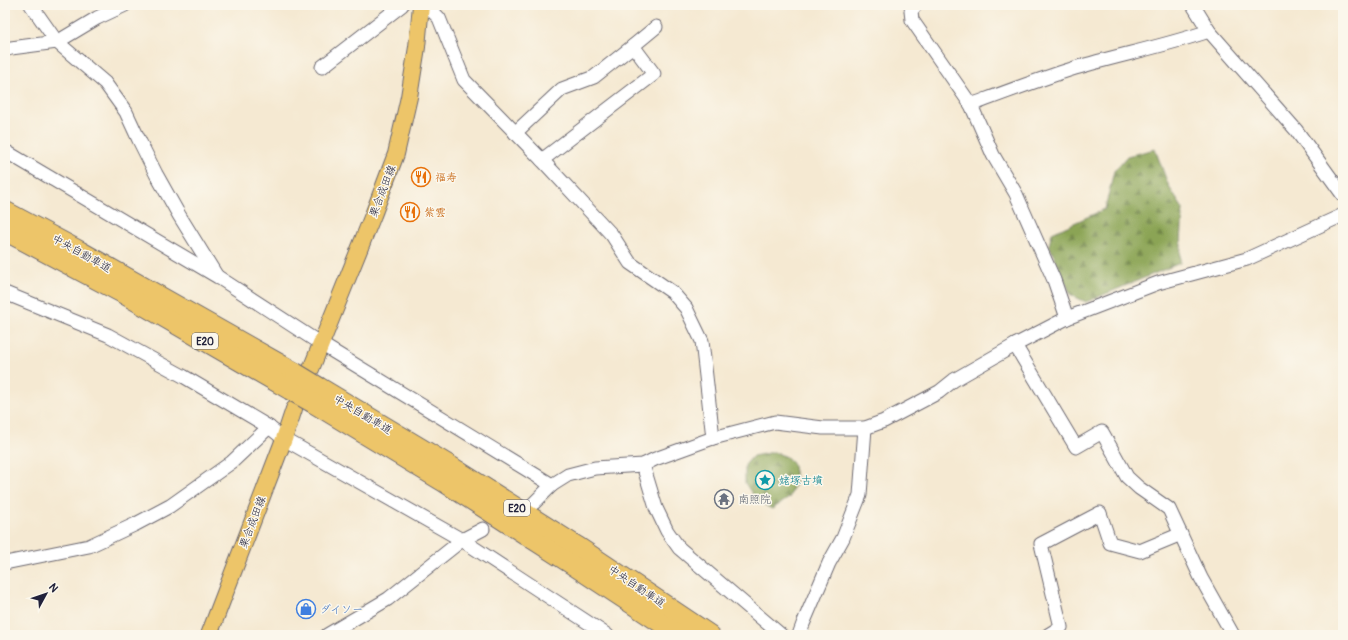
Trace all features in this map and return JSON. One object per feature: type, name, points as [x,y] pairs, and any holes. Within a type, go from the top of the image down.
[{"type":"highway","name":"中央自動車道","points":[[5,211],[80,251],[299,377],[316,395],[448,485],[679,635]]},
{"type":"highway","name":"中央自動車道","points":[[5,231],[120,292],[299,377]]},
{"type":"highway","name":"中央自動車道","points":[[316,395],[454,468],[577,546],[710,635]]},
{"type":"main road","name":"栗合成田線","points":[[299,377],[321,344],[396,154],[416,54],[421,5]]},
{"type":"main road","name":"栗合成田線","points":[[209,635],[284,439],[294,409]]},
{"type":"street","points":[[31,5],[57,42],[105,84],[126,112],[160,181],[179,215],[218,277]]},
{"type":"street","points":[[5,50],[57,42],[97,18],[125,5]]},
{"type":"street","points":[[322,67],[402,5]]},
{"type":"street","points":[[426,5],[439,18],[464,80],[612,235],[630,263],[672,292],[686,308],[702,341],[713,438]]},
{"type":"street","points":[[916,5],[911,11],[912,20],[972,105],[993,155],[1016,194],[1052,274],[1067,318]]},
{"type":"street","points":[[1193,5],[1209,31],[1296,130],[1343,195]]},
{"type":"street","points":[[515,133],[562,89],[594,76],[656,27]]},
{"type":"street","points":[[972,105],[1041,79],[1076,68],[1186,39],[1209,31]]},
{"type":"street","points":[[542,160],[654,74],[633,46]]},
{"type":"street","points":[[5,151],[218,277],[321,344],[552,486]]},
{"type":"street","points":[[534,503],[552,486],[568,475],[594,468],[643,465],[654,458],[713,438],[775,422],[823,428],[865,428],[884,421],[939,392],[954,380],[1067,318],[1158,283],[1247,259],[1343,215]]},
{"type":"street","points":[[6,295],[108,335],[183,376],[269,427],[284,439],[462,540],[607,635]]},
{"type":"street","points":[[1015,346],[1076,447],[1102,432],[1127,478],[1169,509],[1201,578],[1233,635]]},
{"type":"street","points":[[5,563],[89,546],[136,524],[170,506],[232,462],[269,427]]},
{"type":"street","points":[[799,635],[829,563],[843,538],[860,495],[865,428]]},
{"type":"street","points":[[643,465],[656,508],[667,531],[679,548],[781,635]]},
{"type":"street","points":[[1048,635],[1060,627],[1041,544],[1100,513],[1110,543],[1140,551],[1181,534]]},
{"type":"street","points":[[327,635],[388,599],[462,540],[483,529]]},
{"type":"green space","points":[[1155,149],[1169,187],[1183,209],[1180,263],[1086,302],[1071,295],[1049,245],[1052,233],[1105,209],[1114,171],[1127,156]]},
{"type":"green space","points":[[774,452],[787,457],[794,466],[796,481],[789,498],[772,509],[757,501],[745,483],[745,465],[753,456]]},
{"type":"place","name":"福寿","points":[[421,177]]},
{"type":"place","name":"紫雲","points":[[410,212]]},
{"type":"place","name":"姥塚古墳","points":[[765,480]]},
{"type":"place","name":"南照院","points":[[724,499]]},
{"type":"place","name":"ダイソー","points":[[306,609]]}]
